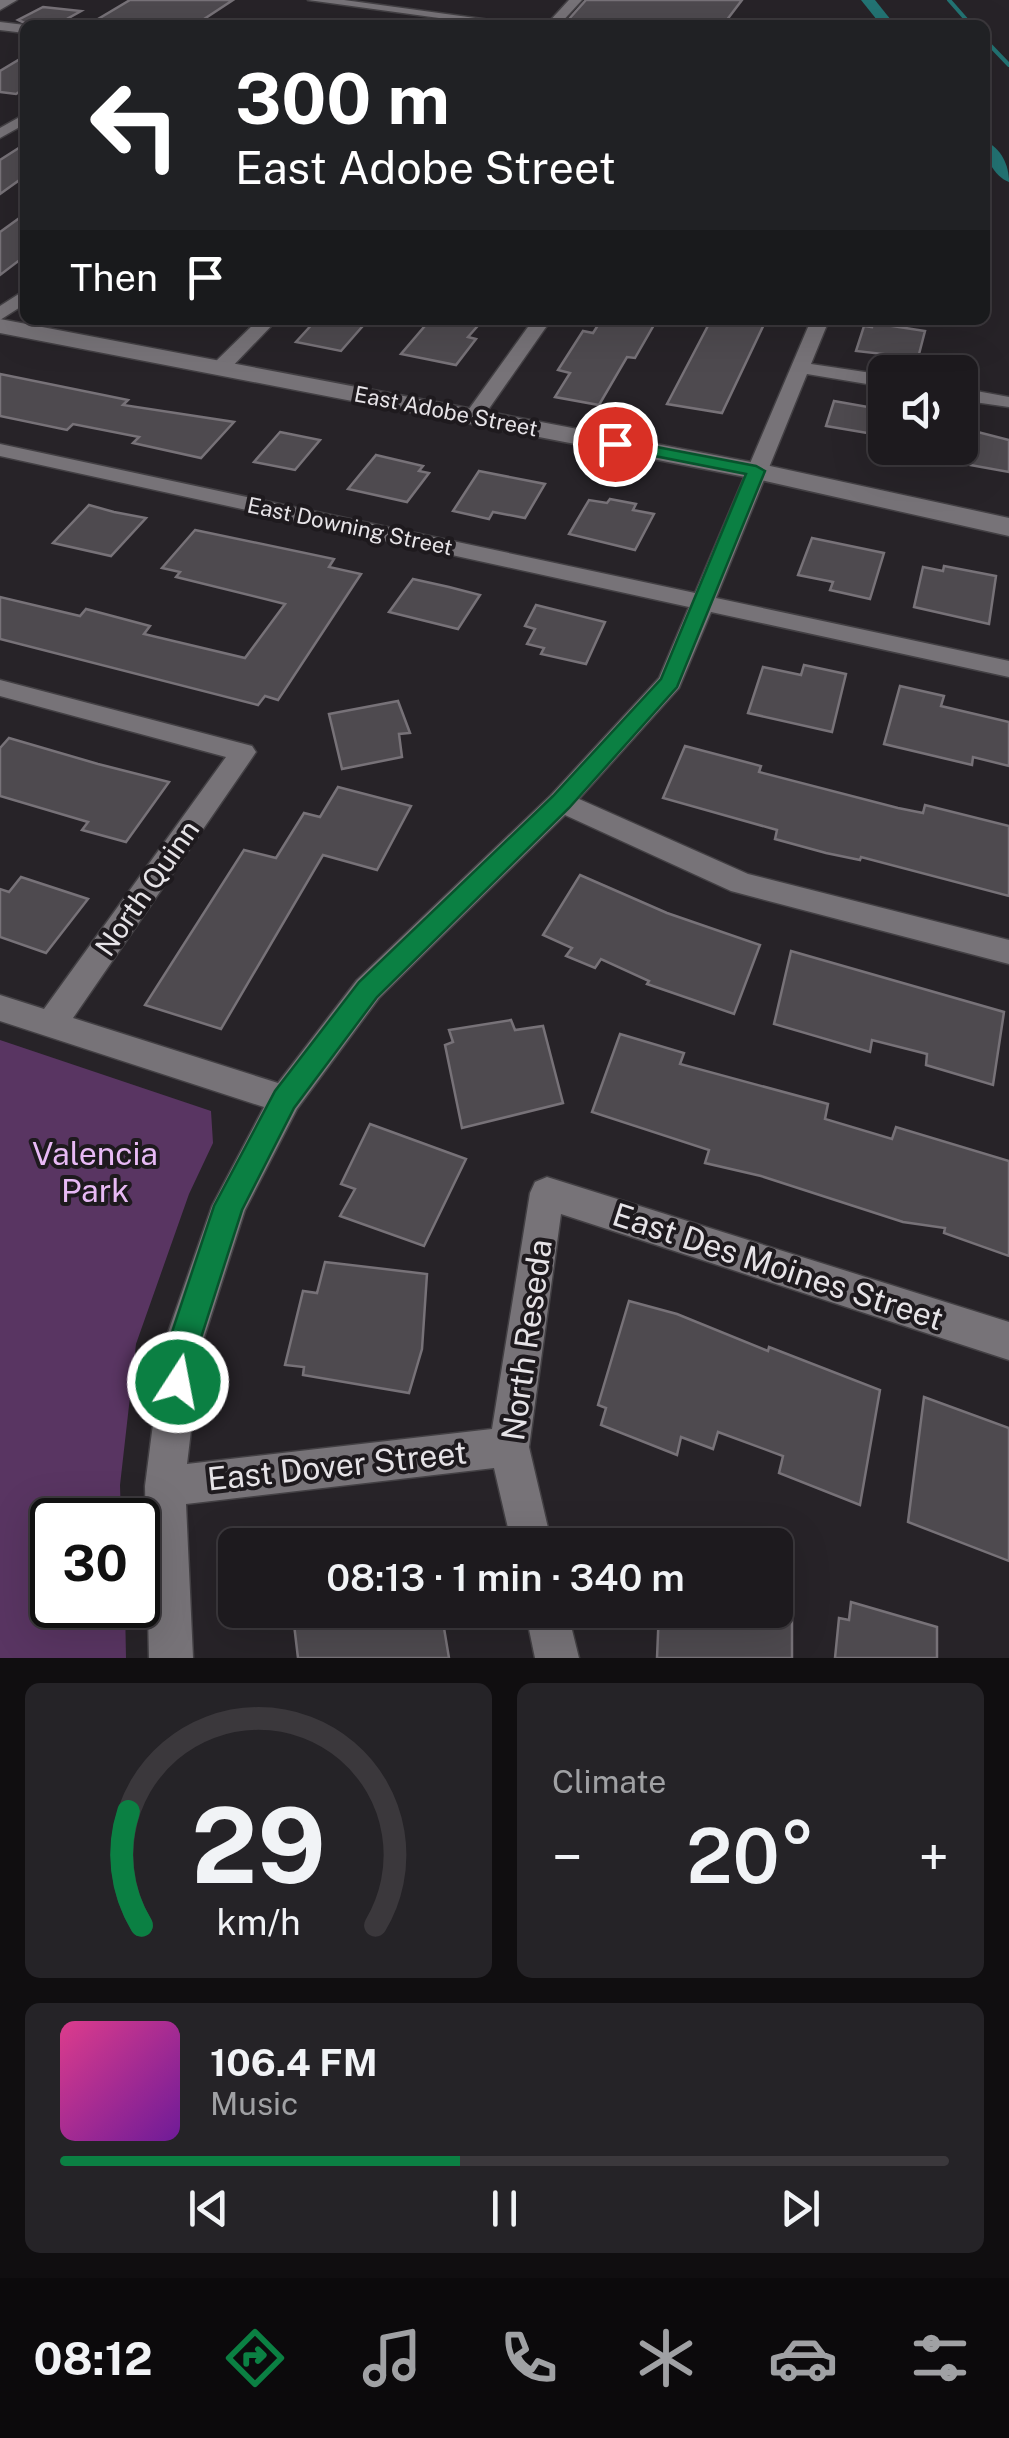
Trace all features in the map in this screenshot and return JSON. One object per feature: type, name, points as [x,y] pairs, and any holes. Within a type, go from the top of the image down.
[{"type":"street","points":[[0,4],[9,0]]},
{"type":"street","points":[[314,0],[481,20]]},
{"type":"street","points":[[557,20],[576,0]]},
{"type":"street","points":[[337,15],[351,4]]},
{"type":"street","points":[[0,315],[20,299]]},
{"type":"street","points":[[220,368],[263,325]]},
{"type":"street","points":[[474,416],[538,325]]},
{"type":"street","points":[[171,1658],[165,1486],[182,1347],[229,1206],[284,1099],[368,990],[561,802],[670,682],[818,325]]},
{"type":"street","name":"East Adobe Street","points":[[0,326],[756,471],[1009,527]]},
{"type":"street","points":[[802,368],[868,379]]},
{"type":"street","points":[[978,397],[1007,402]]},
{"type":"street","name":"East Downing Street","points":[[0,450],[1009,670]]},
{"type":"street","name":"North Quinn","points":[[0,688],[243,752],[51,1024]]},
{"type":"street","points":[[561,802],[741,882],[1009,952]]},
{"type":"street","points":[[0,1008],[284,1099]]},
{"type":"street","name":"East Des Moines Street","points":[[547,1193],[1009,1340]]},
{"type":"street","name":"North Reseda","points":[[528,1528],[510,1447],[547,1193]]},
{"type":"street","name":"East Dover Street","points":[[165,1486],[510,1447]]},
{"type":"street","points":[[550,1628],[557,1658]]},
{"type":"green space","name":"Valencia Park","points":[[0,1040],[211,1111],[213,1143],[189,1194],[136,1344],[120,1498],[30,1498],[30,1628],[125,1628],[126,1658],[0,1658]]},
{"type":"building","points":[[130,0],[233,0],[203,20],[96,20]]},
{"type":"building","points":[[586,0],[742,0],[727,20],[569,19]]},
{"type":"building","points":[[43,7],[81,11],[65,20],[18,20]]},
{"type":"building","points":[[20,59],[20,91],[0,92],[0,71]]},
{"type":"building","points":[[20,147],[20,180],[0,194],[0,160]]},
{"type":"building","points":[[20,218],[20,260],[0,275],[0,232]]},
{"type":"building","points":[[311,325],[364,325],[341,351],[296,342]]},
{"type":"building","points":[[426,325],[479,325],[468,337],[476,339],[456,365],[401,354]]},
{"type":"building","points":[[598,325],[654,325],[635,358],[627,357],[599,405],[555,397],[570,373],[558,370],[583,331],[593,333]]},
{"type":"building","points":[[708,325],[764,325],[722,413],[667,404]]},
{"type":"building","points":[[864,326],[925,331],[919,355],[856,351]]},
{"type":"building","points":[[0,374],[128,400],[123,405],[234,422],[201,458],[133,443],[139,437],[73,424],[67,430],[0,416]]},
{"type":"building","points":[[834,401],[868,407],[868,433],[826,426]]},
{"type":"building","points":[[280,432],[320,440],[295,470],[254,462]]},
{"type":"building","points":[[978,432],[1009,440],[1009,472],[970,465],[978,465]]},
{"type":"building","points":[[376,455],[423,466],[419,471],[429,473],[407,502],[348,489]]},
{"type":"building","points":[[479,471],[545,484],[525,518],[493,512],[489,519],[453,511]]},
{"type":"building","points":[[610,499],[636,504],[633,510],[654,514],[635,550],[569,534],[589,500],[607,503]]},
{"type":"building","points":[[89,505],[146,518],[111,556],[53,543]]},
{"type":"building","points":[[195,530],[334,559],[329,567],[361,574],[278,700],[265,696],[258,705],[0,639],[0,597],[80,616],[86,609],[150,626],[144,634],[245,658],[285,604],[176,577],[180,572],[162,568]]},
{"type":"building","points":[[812,538],[884,553],[870,599],[830,590],[833,582],[798,575]]},
{"type":"building","points":[[944,566],[996,576],[989,624],[914,607],[923,567],[943,571]]},
{"type":"building","points":[[413,579],[480,595],[458,629],[389,612]]},
{"type":"building","points":[[536,605],[605,622],[586,664],[541,654],[544,648],[527,644],[535,629],[525,626]]},
{"type":"building","points":[[804,665],[846,674],[832,732],[748,713],[763,667],[801,675]]},
{"type":"building","points":[[900,686],[944,696],[941,706],[1009,722],[1009,766],[973,757],[972,765],[884,744]]},
{"type":"building","points":[[398,701],[410,733],[399,734],[402,757],[342,769],[329,714]]},
{"type":"building","points":[[9,738],[169,782],[126,842],[82,830],[88,822],[0,796],[0,748]]},
{"type":"building","points":[[685,746],[761,766],[759,772],[898,808],[923,813],[925,805],[1009,826],[1009,896],[775,839],[777,830],[663,798]]},
{"type":"building","points":[[338,787],[411,806],[377,870],[323,855],[221,1029],[145,1005],[244,850],[276,858],[304,813],[320,817]]},
{"type":"building","points":[[580,875],[667,913],[760,945],[734,1014],[647,984],[649,981],[601,959],[595,968],[566,956],[572,948],[543,935]]},
{"type":"building","points":[[21,877],[88,899],[46,953],[0,937],[0,889],[9,892]]},
{"type":"building","points":[[791,951],[1004,1012],[993,1085],[926,1065],[927,1054],[872,1040],[870,1052],[774,1024]]},
{"type":"building","points":[[511,1020],[515,1030],[543,1026],[563,1103],[462,1128],[445,1045],[453,1042],[449,1030]]},
{"type":"building","points":[[620,1034],[684,1053],[680,1064],[828,1104],[825,1119],[892,1139],[896,1127],[1009,1161],[1009,1256],[944,1233],[945,1228],[903,1222],[761,1176],[705,1163],[709,1150],[592,1112]]},
{"type":"building","points":[[370,1124],[466,1159],[424,1246],[340,1216],[355,1189],[341,1184]]},
{"type":"building","points":[[325,1262],[427,1274],[422,1349],[409,1393],[303,1375],[304,1367],[285,1365],[303,1291],[317,1293]]},
{"type":"building","points":[[629,1301],[677,1314],[880,1390],[860,1505],[779,1473],[783,1456],[718,1432],[713,1449],[681,1437],[677,1455],[601,1425],[606,1408],[598,1405]]},
{"type":"building","points":[[924,1397],[1009,1428],[1009,1561],[908,1522]]},
{"type":"building","points":[[851,1602],[937,1627],[937,1658],[835,1658],[839,1618],[849,1620]]},
{"type":"building","points":[[294,1628],[444,1628],[449,1658],[298,1658]]},
{"type":"building","points":[[658,1628],[792,1628],[792,1658],[657,1658]]},
{"type":"waterway","points":[[868,0],[884,20]]},
{"type":"waterway","points":[[949,0],[967,20]]},
{"type":"waterway","points":[[990,45],[1009,65]]},
{"type":"waterway","points":[[990,152],[1009,177]]},
{"type":"route","points":[[178,1382],[182,1347],[229,1206],[284,1099],[368,990],[561,802],[670,682],[756,471],[615,444]]}]
